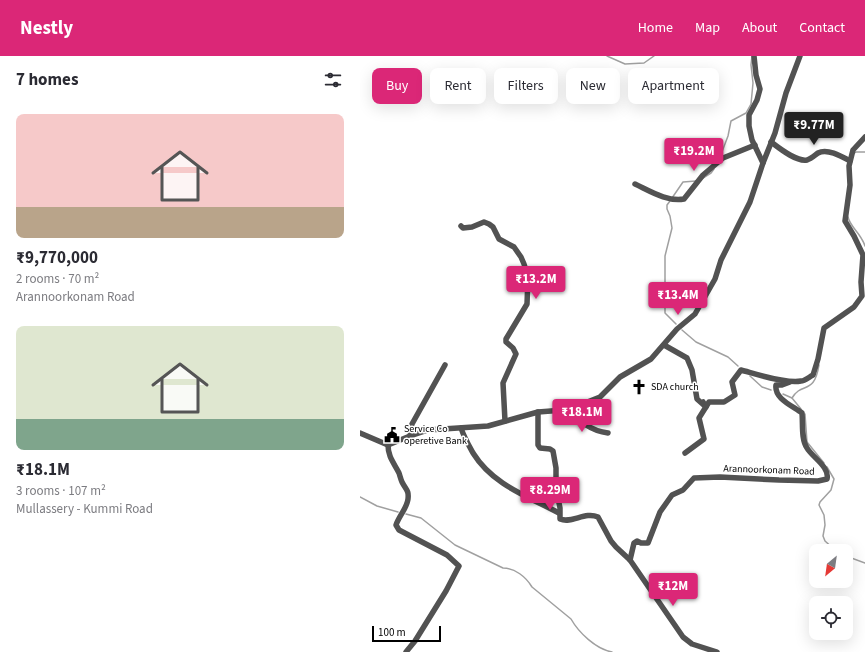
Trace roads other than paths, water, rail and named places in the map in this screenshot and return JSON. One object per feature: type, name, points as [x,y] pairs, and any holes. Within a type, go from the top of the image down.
[{"type":"street","points":[[754,56],[756,75],[760,89],[757,100],[749,115],[748,126],[763,163]]},
{"type":"street","points":[[360,433],[388,445],[428,430],[488,426],[538,412],[568,409],[600,397],[620,377],[651,359],[677,329],[695,314],[715,279],[721,260],[750,202],[775,133],[786,93],[800,56]]},
{"type":"street","name":"Arannoorkonam Road","points":[[630,560],[634,543],[637,540],[641,543],[648,543],[660,512],[672,495],[683,490],[694,478],[720,477],[818,481],[827,479],[828,476],[825,470],[805,446],[802,413],[793,406],[784,402],[776,390],[776,385],[803,381],[813,375],[818,359],[824,328],[854,307],[862,296],[861,282],[864,262],[863,255],[845,221],[850,185],[848,166],[853,150],[865,137]]},
{"type":"street","points":[[771,142],[786,153],[803,160],[810,159],[818,153],[825,151],[850,161]]},
{"type":"street","points":[[635,184],[675,200],[684,199],[704,175],[723,158],[755,145]]},
{"type":"street","points":[[460,226],[463,228],[472,227],[484,222],[493,227],[499,239],[514,247],[522,257],[528,277],[527,304],[506,339],[506,342],[513,348],[516,354],[503,383],[505,421]]},
{"type":"street","points":[[664,345],[687,358],[692,370],[697,399],[705,404],[699,418],[704,439],[685,453]]},
{"type":"street","points":[[410,436],[412,424],[445,365]]},
{"type":"street","name":"Arannoorkonam Road","points":[[705,404],[709,402],[724,402],[735,395],[732,382],[741,370],[760,376],[793,382]]},
{"type":"street","points":[[568,409],[576,418],[588,427],[597,432],[608,433]]},
{"type":"street","points":[[538,412],[538,445],[540,448],[550,449],[553,451],[556,468],[556,488],[560,505],[560,519],[562,520],[593,515],[598,517],[613,544],[630,560],[683,637],[692,644],[717,652]]},
{"type":"street","points":[[461,428],[464,438],[478,461],[489,472],[505,485],[559,513]]},
{"type":"street","points":[[388,445],[388,453],[399,473],[402,482],[408,490],[408,501],[398,518],[396,525],[399,530],[447,556],[459,566],[446,591],[406,652]]},
{"type":"waterway","points":[[607,56],[625,64],[644,63],[654,56]]},
{"type":"waterway","points":[[720,157],[728,136],[731,121],[746,113],[751,104],[753,83],[751,65],[752,56]]},
{"type":"waterway","points":[[854,153],[865,152]]},
{"type":"waterway","points":[[703,178],[714,169]]},
{"type":"waterway","points":[[672,198],[683,182],[696,181]]},
{"type":"waterway","points":[[670,201],[667,205],[667,209],[672,228],[665,256],[665,313],[676,324]]},
{"type":"waterway","points":[[848,217],[865,246]]},
{"type":"waterway","points":[[682,330],[696,342],[728,357],[738,366]]},
{"type":"waterway","points":[[801,409],[792,398],[800,390],[811,385],[817,375],[819,365]]},
{"type":"waterway","points":[[750,376],[762,387],[771,390]]},
{"type":"waterway","points":[[783,394],[792,398]]},
{"type":"waterway","points":[[805,414],[807,442],[824,463]]},
{"type":"waterway","points":[[827,467],[834,479],[831,490],[819,505],[824,515],[825,525],[823,536],[828,544]]},
{"type":"waterway","points":[[360,497],[377,506],[398,512]]},
{"type":"waterway","points":[[406,514],[421,518],[455,545],[503,568],[516,571],[527,580],[532,587],[571,619],[588,640],[600,648],[612,652]]},
{"type":"waterway","points":[[853,559],[865,563]]},
{"type":"place","name":"SDA church","points":[[639,387]]},
{"type":"place","name":"Service Co operetive Bank","points":[[392,435]]}]
